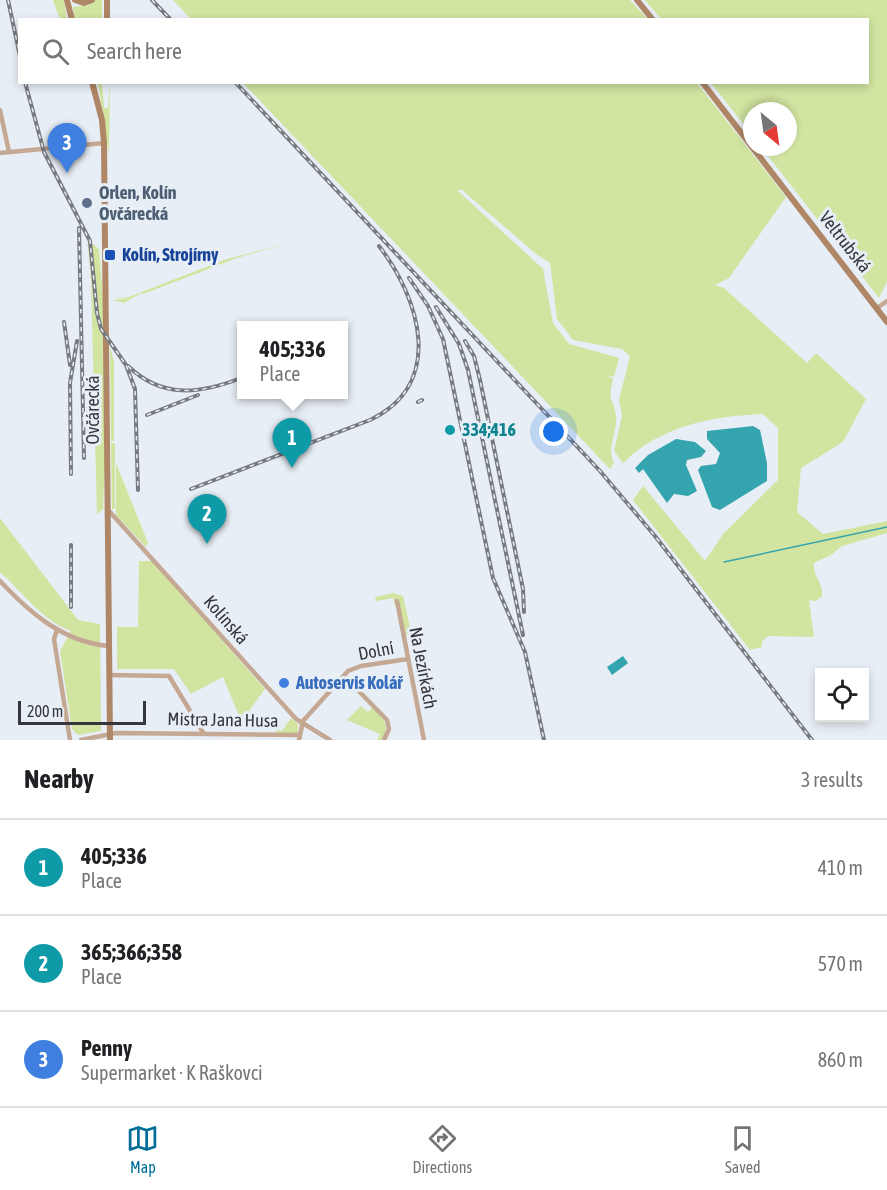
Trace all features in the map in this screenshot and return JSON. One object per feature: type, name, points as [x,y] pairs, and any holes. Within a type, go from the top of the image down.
[{"type":"main road","points":[[67,0],[72,18]]},
{"type":"main road","points":[[75,0],[84,3],[92,0]]},
{"type":"main road","points":[[107,0],[107,18]]},
{"type":"main road","points":[[637,0],[651,18]]},
{"type":"main road","name":"Ovčárecká","points":[[93,84],[102,120],[105,143],[110,737]]},
{"type":"main road","name":"Veltrubská","points":[[704,84],[887,322]]},
{"type":"street","points":[[0,110],[9,152]]},
{"type":"street","points":[[0,153],[105,143]]},
{"type":"street","points":[[877,309],[887,301]]},
{"type":"street","name":"Kolínská","points":[[109,511],[302,724],[330,740]]},
{"type":"street","points":[[0,581],[28,610],[57,630],[86,642],[109,646]]},
{"type":"street","name":"Na Jezírkách","points":[[397,601],[424,740]]},
{"type":"street","points":[[57,630],[54,639],[70,740]]},
{"type":"street","name":"Dolní","points":[[302,724],[344,676],[361,666],[408,659]]},
{"type":"street","points":[[110,675],[169,676],[204,734]]},
{"type":"street","points":[[344,676],[387,720],[389,729],[384,740]]},
{"type":"street","points":[[300,738],[302,724]]},
{"type":"street","points":[[170,733],[170,740]]},
{"type":"street","name":"Mistra Jana Husa","points":[[81,740],[170,733],[300,738]]},
{"type":"green space","points":[[53,0],[64,0],[67,18],[60,18]]},
{"type":"green space","points":[[95,0],[102,0],[102,18],[74,18],[73,7],[88,5]]},
{"type":"green space","points":[[173,0],[630,0],[647,18],[190,18]]},
{"type":"green space","points":[[645,0],[887,0],[887,282],[879,298],[768,156],[797,156],[797,102],[743,102],[743,124],[712,84],[869,84],[869,18],[660,18]]},
{"type":"green space","points":[[98,84],[102,84],[104,108],[108,108],[110,84],[109,155]]},
{"type":"green space","points":[[244,84],[698,84],[743,142],[743,156],[754,156],[786,197],[729,278],[715,285],[724,288],[807,363],[816,353],[866,399],[843,442],[801,468],[797,512],[823,534],[887,521],[887,533],[842,546],[831,555],[814,563],[822,596],[816,601],[809,600],[814,637],[768,636],[762,641],[762,647],[750,650],[633,500],[643,486],[705,561],[723,534],[778,480],[778,428],[763,414],[725,417],[688,425],[653,440],[623,463],[614,451],[622,416],[619,400],[630,356],[622,349],[573,340],[557,319],[550,263],[536,254],[462,190],[457,190],[543,269],[553,323],[569,344],[619,358],[614,377],[607,375],[613,379],[611,396],[616,416],[611,452],[614,463],[610,469]]},
{"type":"green space","points":[[291,242],[237,258],[141,293],[124,303],[113,300],[129,298],[113,297],[129,297],[224,260]]},
{"type":"green space","points":[[93,244],[99,249],[103,297],[106,439],[103,509],[97,514],[91,279],[88,246],[85,245]]},
{"type":"green space","points":[[110,347],[114,361],[114,441],[111,441]]},
{"type":"green space","points":[[111,443],[115,443],[115,509],[112,509]]},
{"type":"green space","points":[[116,463],[148,543],[146,547],[116,515]]},
{"type":"green space","points":[[0,518],[78,620],[100,624],[101,731],[78,735],[72,729],[60,651],[71,631],[41,613],[0,572]]},
{"type":"green space","points":[[139,561],[152,561],[265,689],[248,712],[239,716],[223,677],[191,694],[174,669],[117,669],[117,627],[138,627]]},
{"type":"green space","points":[[393,593],[403,596],[411,632],[406,635],[399,605],[395,606],[393,598],[376,601],[375,597]]},
{"type":"green space","points":[[368,704],[381,716],[385,724],[383,740],[377,740],[380,734],[347,720],[361,706],[368,712],[372,708]]},
{"type":"green space","points":[[291,718],[298,724],[298,733],[276,733],[277,730],[282,731]]},
{"type":"water","points":[[753,426],[760,430],[767,463],[767,481],[720,510],[712,507],[698,470],[701,466],[716,464],[720,453],[707,439],[707,431]]},
{"type":"water","points":[[676,439],[695,442],[706,451],[701,457],[687,460],[686,465],[697,491],[688,496],[674,494],[667,503],[643,469],[639,473],[635,468],[648,455]]},
{"type":"water","points":[[623,656],[628,663],[612,675],[607,667]]},
{"type":"waterway","points":[[724,562],[887,527]]},
{"type":"railway","points":[[8,0],[18,47]]},
{"type":"railway","points":[[152,0],[169,18]]},
{"type":"railway","points":[[26,84],[44,152],[90,241],[97,313],[101,329],[126,365],[135,389],[138,490]]},
{"type":"railway","points":[[237,84],[600,471],[655,536],[812,740]]},
{"type":"railway","points":[[79,228],[84,458]]},
{"type":"railway","points":[[191,489],[370,420],[394,404],[409,385],[417,363],[418,339],[414,315],[406,290],[394,267],[379,246]]},
{"type":"railway","points":[[409,278],[428,306],[443,339],[493,578],[525,652],[544,740]]},
{"type":"railway","points":[[436,307],[459,344],[468,370],[523,635]]},
{"type":"railway","points":[[64,322],[70,365]]},
{"type":"railway","points":[[71,474],[70,383],[77,341]]},
{"type":"railway","points":[[465,341],[474,356],[480,380],[523,589],[524,612]]},
{"type":"railway","points":[[128,366],[141,377],[168,389],[211,388],[237,379]]},
{"type":"railway","points":[[147,415],[198,395]]},
{"type":"railway","points":[[418,402],[422,400]]},
{"type":"railway","points":[[71,545],[71,607]]},
{"type":"place","name":"Penny","points":[[67,173]]},
{"type":"place","name":"Orlen, Kolín Ovčárecká","points":[[87,203]]},
{"type":"place","name":"Kolín, Strojírny","points":[[110,255]]},
{"type":"place","name":"334;416","points":[[450,430]]},
{"type":"place","name":"405;336","points":[[292,468]]},
{"type":"place","name":"365;366;358","points":[[207,544]]},
{"type":"place","name":"Autoservis Kolář","points":[[284,683]]}]
